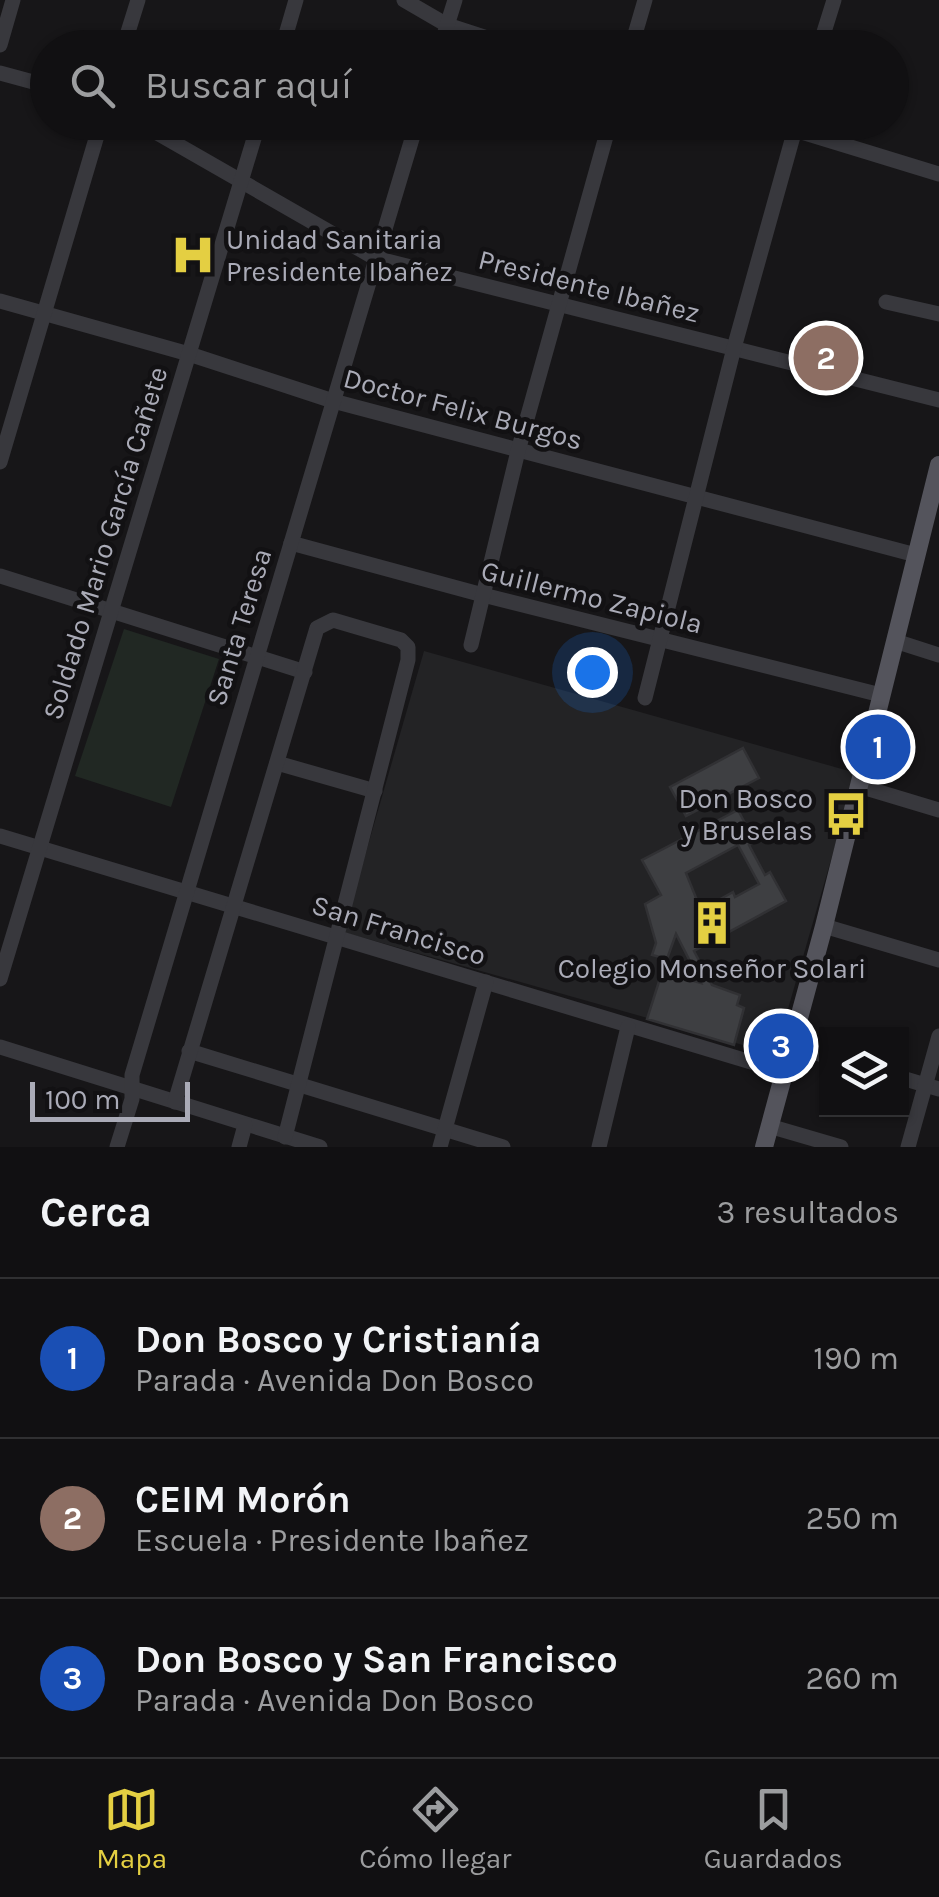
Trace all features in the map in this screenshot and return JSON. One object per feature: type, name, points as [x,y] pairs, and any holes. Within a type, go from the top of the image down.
[{"type":"main road","points":[[764,1147],[824,926],[916,555],[933,511],[939,464]]},
{"type":"street","points":[[0,45],[14,0]]},
{"type":"street","points":[[129,30],[138,0]]},
{"type":"street","points":[[287,30],[296,0]]},
{"type":"street","points":[[404,0],[462,30]]},
{"type":"street","points":[[445,30],[455,0]]},
{"type":"street","points":[[636,30],[645,0]]},
{"type":"street","points":[[825,30],[834,0]]},
{"type":"street","points":[[0,72],[30,81]]},
{"type":"street","points":[[0,462],[96,140]]},
{"type":"street","name":"Presidente Ibañez","points":[[170,140],[374,258],[939,400]]},
{"type":"street","name":"Soldado Mario García Cañete","points":[[0,978],[254,140]]},
{"type":"street","name":"Santa Teresa","points":[[117,1147],[133,1089],[132,1075],[411,140]]},
{"type":"street","points":[[471,645],[518,451],[605,140]]},
{"type":"street","points":[[645,698],[734,348],[792,140]]},
{"type":"street","points":[[838,140],[939,174]]},
{"type":"street","name":"Doctor Felix Burgos","points":[[0,301],[189,354],[334,401],[916,555]]},
{"type":"street","points":[[886,302],[939,314]]},
{"type":"street","name":"Guillermo Zapiola","points":[[291,542],[483,595],[881,695]]},
{"type":"street","points":[[0,576],[305,672]]},
{"type":"street","points":[[175,1102],[317,628],[334,620],[400,640],[408,647],[408,660],[285,1136]]},
{"type":"street","points":[[895,641],[939,655]]},
{"type":"street","points":[[277,764],[374,791]]},
{"type":"street","points":[[859,786],[939,810]]},
{"type":"street","name":"San Francisco","points":[[0,836],[784,1072]]},
{"type":"street","points":[[824,926],[939,960]]},
{"type":"street","points":[[440,1147],[486,982]]},
{"type":"street","points":[[599,1147],[628,1026]]},
{"type":"street","points":[[908,1147],[932,1087],[939,1036]]},
{"type":"street","points":[[792,1046],[819,1054]]},
{"type":"street","points":[[0,1048],[320,1147]]},
{"type":"street","points":[[189,1051],[502,1147]]},
{"type":"street","points":[[239,1147],[245,1125]]},
{"type":"street","points":[[769,1126],[841,1147]]},
{"type":"shaded area","points":[[124,629],[219,659],[171,807],[75,776]]},
{"type":"shaded area","points":[[424,651],[856,773],[775,1054],[343,932]]},
{"type":"building","points":[[743,748],[759,778],[686,816],[670,787]]},
{"type":"building","name":"Colegio Monseñor Solari","points":[[738,810],[755,842],[749,845],[765,875],[770,872],[786,901],[694,951],[712,985],[740,995],[737,1005],[744,1008],[734,1045],[647,1019],[662,972],[701,983],[676,934],[667,959],[652,955],[656,943],[645,904],[661,895],[642,860]],"holes":[[[738,845],[759,884],[735,897],[733,892],[715,902],[717,907],[703,915],[686,873]]]},
{"type":"place","name":"Unidad Sanitaria Presidente Ibañez","points":[[193,255]]},
{"type":"place","name":"CEIM Morón","points":[[826,358]]},
{"type":"place","name":"Don Bosco y Cristianía","points":[[878,747]]},
{"type":"place","name":"Don Bosco y Bruselas","points":[[846,814]]},
{"type":"place","name":"Colegio Monseñor Solari","points":[[712,923]]},
{"type":"place","name":"Don Bosco y San Francisco","points":[[781,1046]]}]
